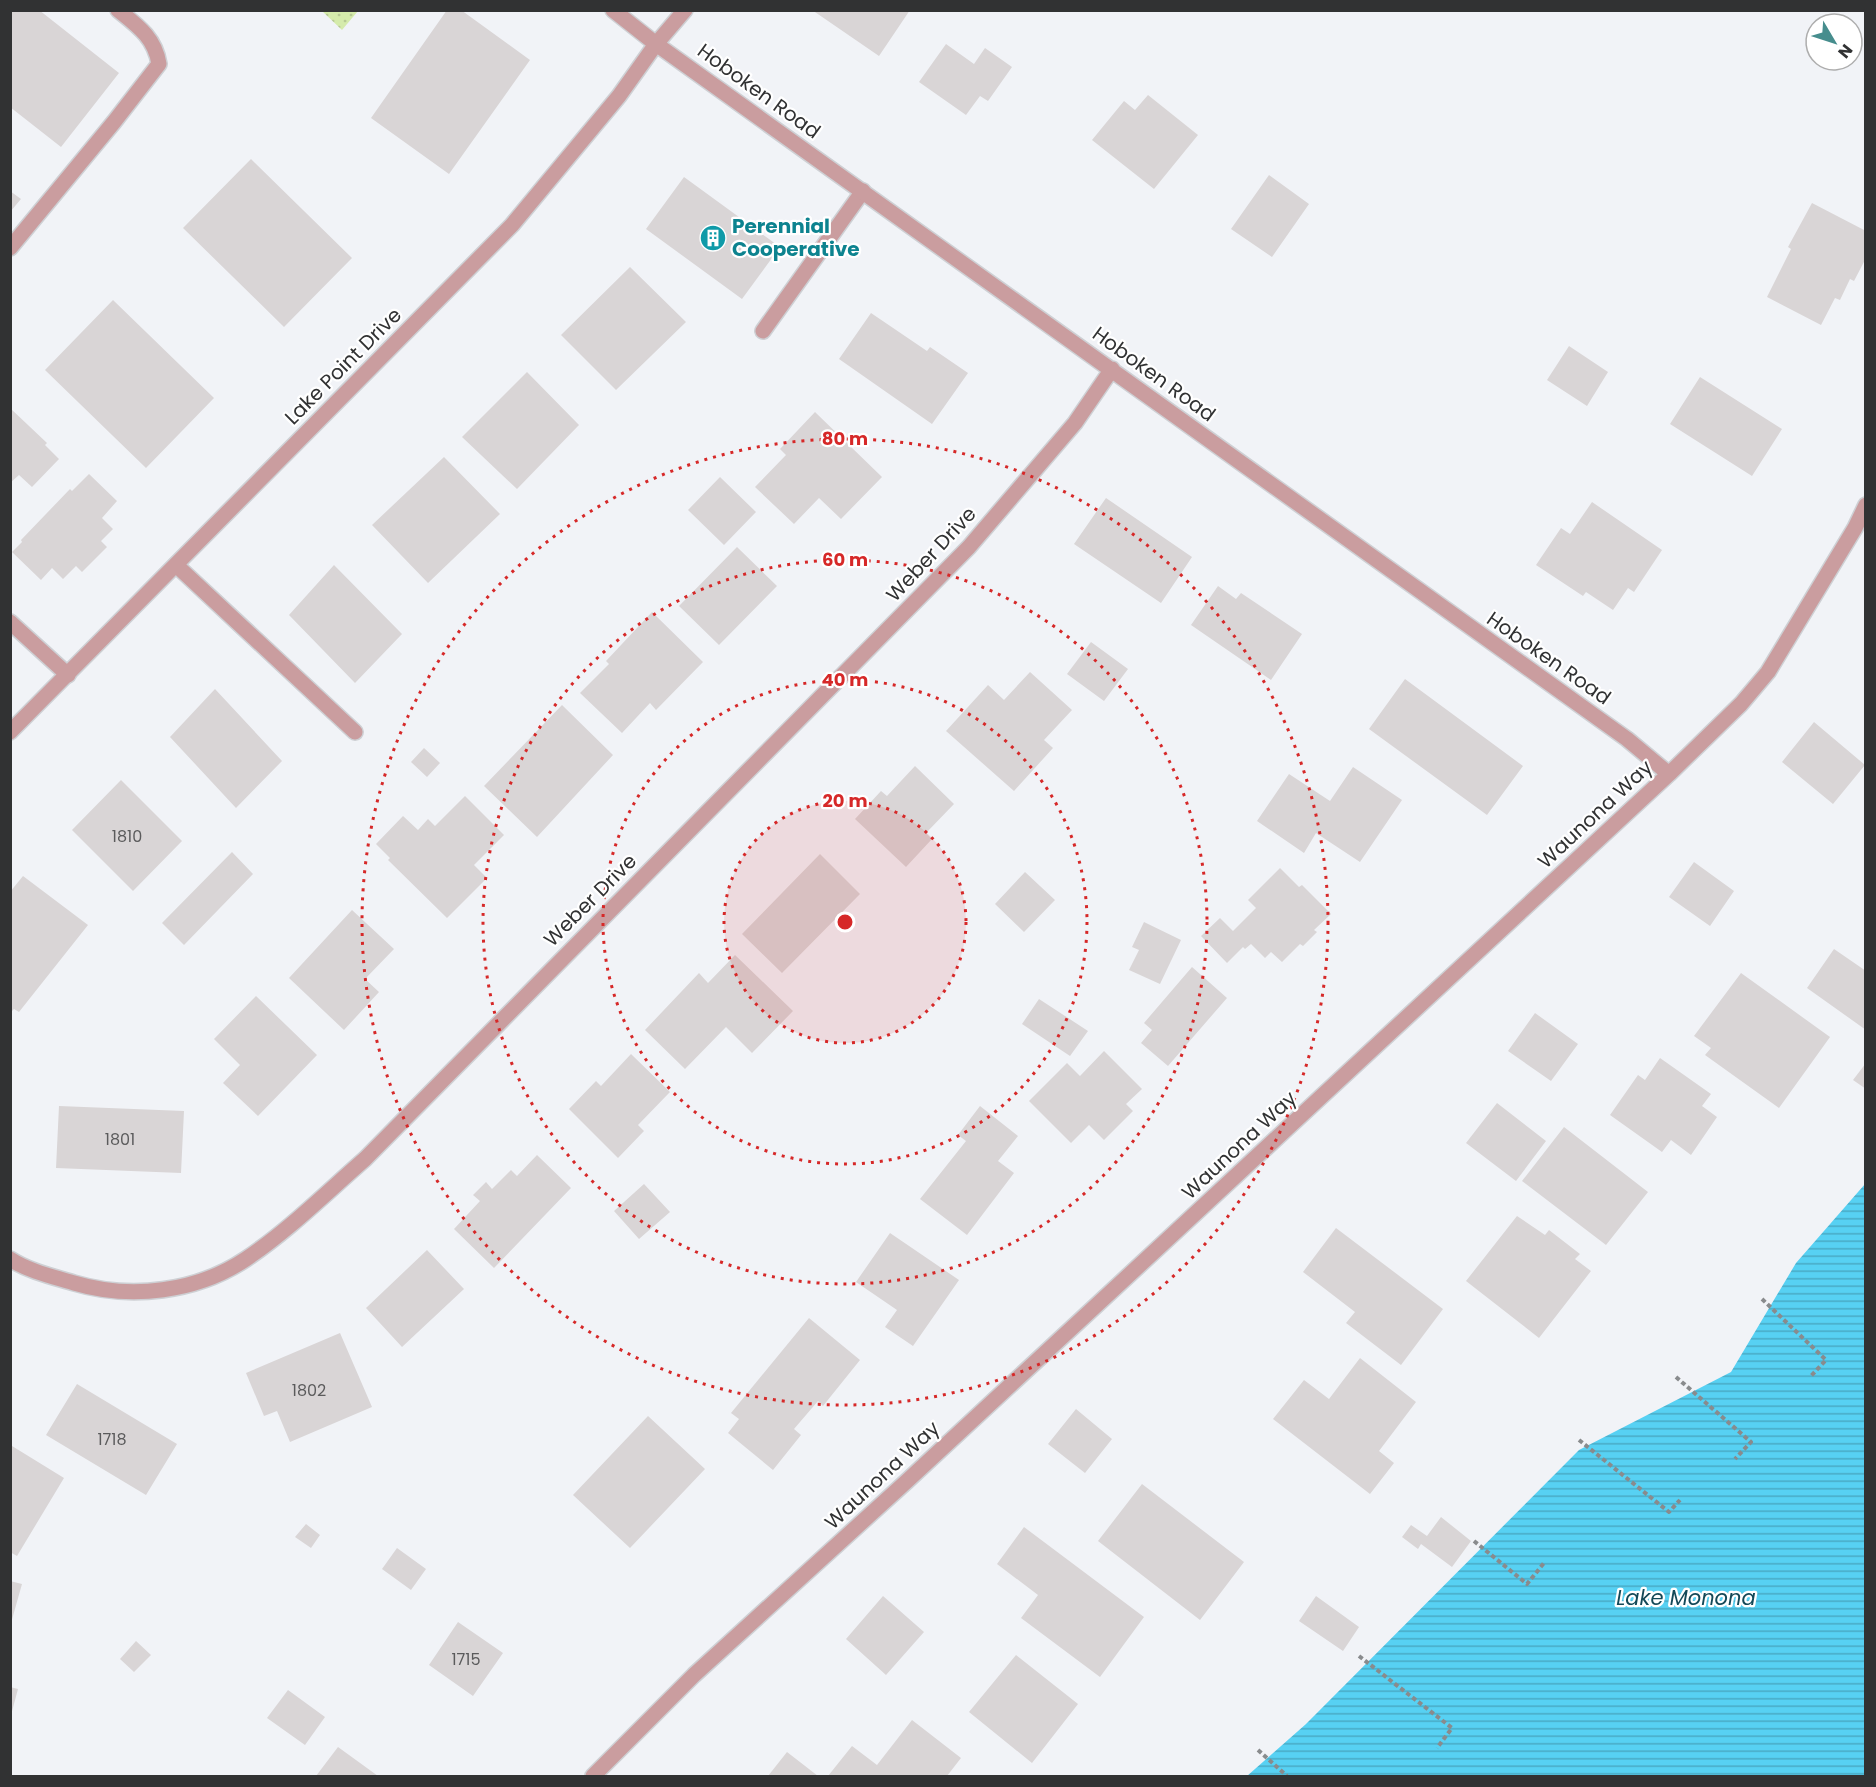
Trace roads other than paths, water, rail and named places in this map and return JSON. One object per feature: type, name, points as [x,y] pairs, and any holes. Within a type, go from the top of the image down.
[{"type":"street","points":[[10,248],[159,64],[157,51],[145,33],[118,10]]},
{"type":"street","name":"Hoboken Road","points":[[613,10],[656,44],[1112,369],[1354,546],[1627,739],[1669,774]]},
{"type":"street","name":"Lake Point Drive","points":[[10,732],[512,225],[619,96],[656,44],[684,10]]},
{"type":"street","points":[[763,331],[863,191]]},
{"type":"street","name":"Weber Drive","points":[[13,1265],[90,1288],[121,1292],[154,1292],[185,1286],[216,1275],[244,1260],[270,1241],[365,1159],[969,547],[1075,423],[1112,369]]},
{"type":"street","name":"Waunona Way","points":[[593,1776],[694,1675],[924,1465],[1669,774],[1741,704],[1768,672],[1850,536],[1866,505]]},
{"type":"street","points":[[176,565],[355,732]]},
{"type":"street","points":[[10,622],[68,675]]},
{"type":"water","name":"Lake Monona","points":[[1865,1184],[1865,1776],[1247,1776],[1306,1724],[1579,1450],[1731,1372],[1796,1263]]},
{"type":"place","name":"Perennial Cooperative","points":[[713,238]]}]
